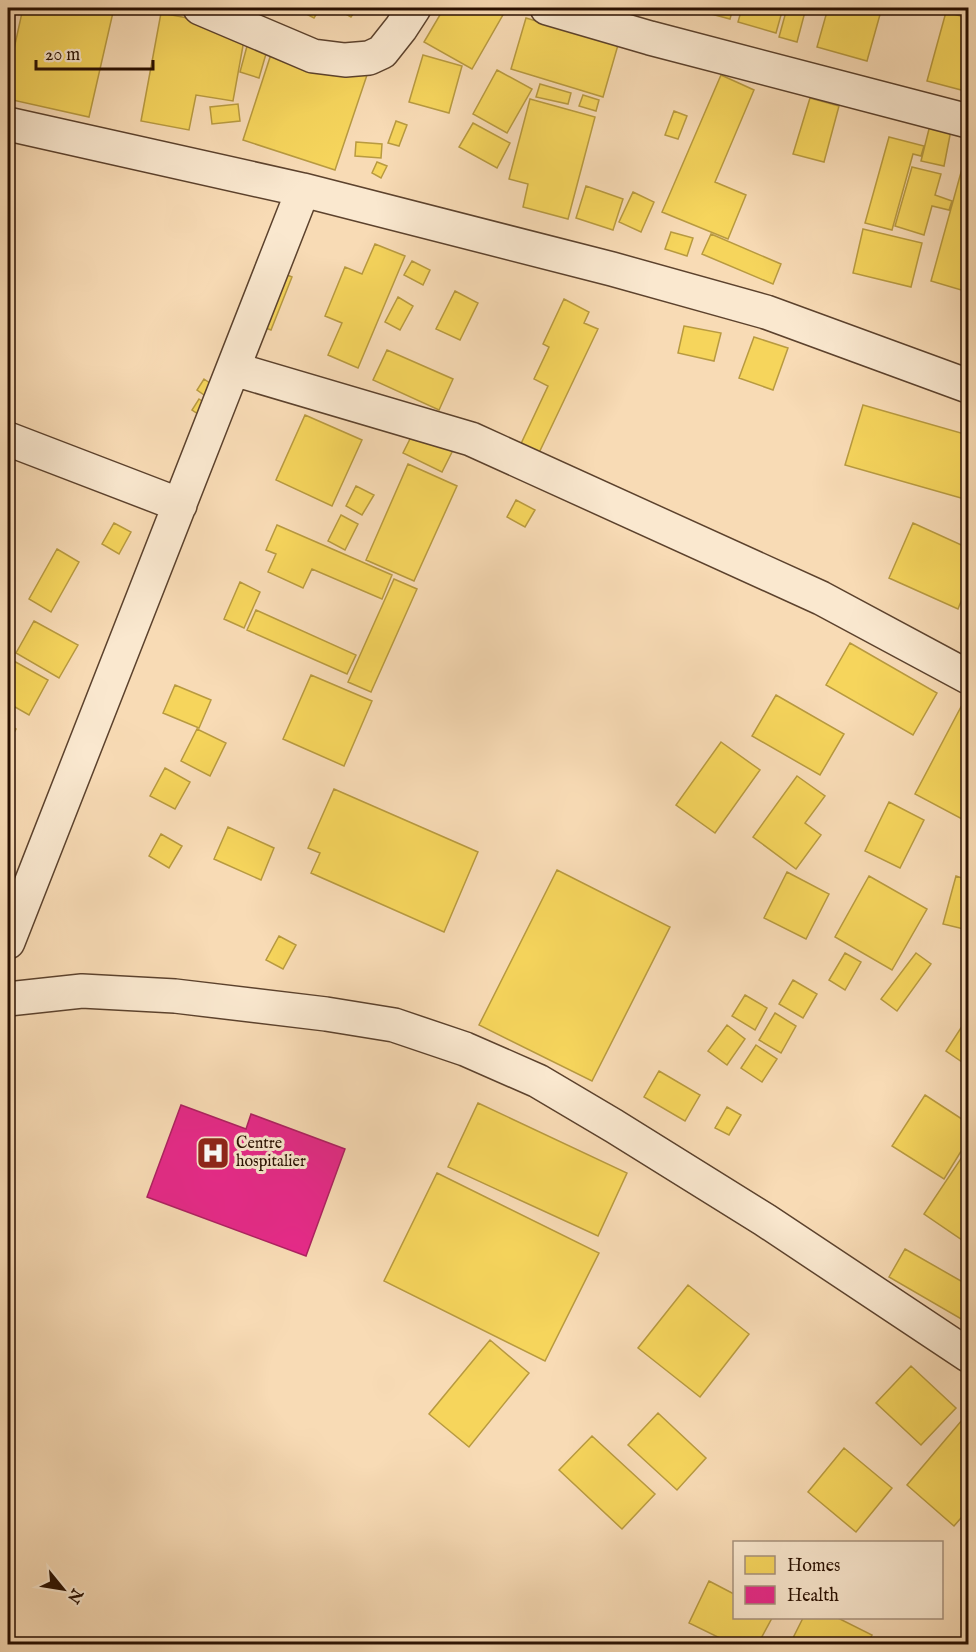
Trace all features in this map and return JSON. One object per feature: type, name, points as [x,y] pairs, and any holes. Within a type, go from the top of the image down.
[{"type":"street","points":[[200,8],[313,56],[345,60],[369,58],[382,52],[414,8]]},
{"type":"street","points":[[547,8],[650,38],[969,120]]},
{"type":"street","points":[[8,124],[303,190],[612,269],[766,312],[969,386]]},
{"type":"street","points":[[8,942],[303,190]]},
{"type":"street","points":[[234,369],[471,439],[821,598],[969,677]]},
{"type":"street","points":[[8,439],[180,505]]},
{"type":"street","points":[[8,999],[82,991],[175,996],[326,1014],[394,1025],[465,1049],[538,1081],[614,1126],[765,1220],[969,1355]]},
{"type":"building: Homes","points":[[23,8],[114,8],[89,117],[8,99],[8,76]]},
{"type":"building: Homes","points":[[295,8],[320,8],[314,18]]},
{"type":"building: Homes","points":[[335,8],[357,8],[351,17]]},
{"type":"building: Homes","points":[[444,8],[494,8],[504,13],[472,69],[424,42]]},
{"type":"building: Homes","points":[[689,8],[733,8],[730,19]]},
{"type":"building: Homes","points":[[742,8],[783,8],[776,33],[738,22]]},
{"type":"building: Homes","points":[[787,8],[806,8],[797,42],[779,37]]},
{"type":"building: Homes","points":[[828,8],[869,8],[881,11],[867,61],[817,47]]},
{"type":"building: Homes","points":[[946,12],[968,18],[968,80],[965,91],[927,81]]},
{"type":"building: Homes","points":[[161,13],[246,29],[233,101],[196,95],[189,130],[141,121]]},
{"type":"building: Homes","points":[[526,18],[618,45],[603,97],[511,69]]},
{"type":"building: Homes","points":[[8,25],[12,26],[8,41]]},
{"type":"building: Homes","points":[[250,35],[270,40],[259,78],[240,72]]},
{"type":"building: Homes","points":[[274,45],[367,75],[335,170],[243,140]]},
{"type":"building: Homes","points":[[423,55],[462,66],[449,113],[409,102]]},
{"type":"building: Homes","points":[[497,70],[532,89],[507,133],[473,114]]},
{"type":"building: Homes","points":[[721,75],[754,90],[715,182],[746,195],[728,239],[662,212]]},
{"type":"building: Homes","points":[[540,84],[571,93],[568,104],[536,97]]},
{"type":"building: Homes","points":[[583,95],[599,100],[596,111],[579,106]]},
{"type":"building: Homes","points":[[810,98],[839,106],[824,162],[793,154]]},
{"type":"building: Homes","points":[[530,99],[595,117],[568,219],[523,207],[528,184],[509,179]]},
{"type":"building: Homes","points":[[238,104],[240,121],[212,124],[210,107]]},
{"type":"building: Homes","points":[[674,111],[687,116],[678,139],[665,135]]},
{"type":"building: Homes","points":[[396,121],[407,125],[399,146],[388,143]]},
{"type":"building: Homes","points":[[473,123],[510,143],[497,168],[459,147]]},
{"type":"building: Homes","points":[[930,125],[951,130],[944,166],[921,161]]},
{"type":"building: Homes","points":[[889,137],[924,146],[921,156],[913,154],[892,230],[865,223]]},
{"type":"building: Homes","points":[[356,142],[382,144],[381,158],[355,156]]},
{"type":"building: Homes","points":[[968,147],[968,292],[931,281]]},
{"type":"building: Homes","points":[[377,162],[387,166],[381,178],[372,173]]},
{"type":"building: Homes","points":[[912,167],[941,174],[935,195],[952,201],[949,210],[932,206],[924,235],[895,226]]},
{"type":"building: Homes","points":[[586,186],[623,199],[613,230],[576,218]]},
{"type":"building: Homes","points":[[633,192],[654,202],[641,232],[619,222]]},
{"type":"building: Homes","points":[[863,229],[922,243],[911,287],[853,273]]},
{"type":"building: Homes","points":[[671,232],[693,238],[687,256],[665,249]]},
{"type":"building: Homes","points":[[711,234],[781,264],[773,284],[702,254]]},
{"type":"building: Homes","points":[[375,244],[405,256],[358,368],[328,355],[342,323],[325,316],[345,267],[362,274]]},
{"type":"building: Homes","points":[[412,261],[430,270],[423,285],[404,275]]},
{"type":"building: Homes","points":[[275,270],[292,277],[271,330],[255,324]]},
{"type":"building: Homes","points":[[455,291],[478,303],[460,340],[436,329]]},
{"type":"building: Homes","points":[[398,297],[413,306],[400,330],[385,322]]},
{"type":"building: Homes","points":[[564,299],[589,312],[584,323],[598,329],[537,457],[519,448],[548,386],[534,379],[549,347],[543,344]]},
{"type":"building: Homes","points":[[684,326],[721,333],[714,361],[678,353]]},
{"type":"building: Homes","points":[[754,337],[788,348],[773,390],[739,378]]},
{"type":"building: Homes","points":[[387,350],[453,379],[439,410],[373,380]]},
{"type":"building: Homes","points":[[204,379],[214,386],[207,397],[197,390]]},
{"type":"building: Homes","points":[[199,399],[211,407],[204,418],[192,410]]},
{"type":"building: Homes","points":[[863,405],[968,435],[968,500],[845,465]]},
{"type":"building: Homes","points":[[305,415],[362,440],[332,506],[276,480]]},
{"type":"building: Homes","points":[[416,427],[455,446],[442,472],[403,453]]},
{"type":"building: Homes","points":[[408,464],[457,486],[414,581],[366,560]]},
{"type":"building: Homes","points":[[356,486],[374,495],[362,515],[346,506]]},
{"type":"building: Homes","points":[[516,500],[535,510],[525,527],[507,517]]},
{"type":"building: Homes","points":[[341,515],[358,524],[345,550],[328,541]]},
{"type":"building: Homes","points":[[114,523],[131,532],[119,554],[102,544]]},
{"type":"building: Homes","points":[[913,523],[968,548],[968,584],[958,609],[889,578]]},
{"type":"building: Homes","points":[[277,525],[392,575],[382,599],[312,569],[303,588],[268,572],[276,554],[266,550]]},
{"type":"building: Homes","points":[[57,549],[79,562],[51,612],[29,599]]},
{"type":"building: Homes","points":[[394,579],[417,589],[371,692],[348,682]]},
{"type":"building: Homes","points":[[240,582],[260,592],[244,628],[224,619]]},
{"type":"building: Homes","points":[[256,610],[356,655],[347,674],[247,630]]},
{"type":"building: Homes","points":[[34,621],[78,645],[59,678],[16,653]]},
{"type":"building: Homes","points":[[850,643],[937,693],[913,735],[826,685]]},
{"type":"building: Homes","points":[[12,660],[48,680],[29,715],[8,703],[8,667]]},
{"type":"building: Homes","points":[[311,675],[372,701],[344,766],[283,739]]},
{"type":"building: Homes","points":[[175,685],[211,700],[199,728],[163,713]]},
{"type":"building: Homes","points":[[776,695],[844,734],[820,775],[752,736]]},
{"type":"building: Homes","points":[[962,705],[968,708],[968,806],[962,819],[915,794]]},
{"type":"building: Homes","points":[[8,724],[16,729],[8,744]]},
{"type":"building: Homes","points":[[197,729],[226,743],[210,776],[181,761]]},
{"type":"building: Homes","points":[[721,742],[760,770],[715,833],[676,805]]},
{"type":"building: Homes","points":[[165,768],[190,782],[175,809],[150,796]]},
{"type":"building: Homes","points":[[797,776],[825,796],[805,823],[821,835],[796,869],[753,837]]},
{"type":"building: Homes","points":[[334,789],[478,852],[444,932],[311,873],[320,853],[308,848]]},
{"type":"building: Homes","points":[[889,802],[924,820],[900,868],[865,851]]},
{"type":"building: Homes","points":[[228,827],[274,848],[261,880],[214,859]]},
{"type":"building: Homes","points":[[161,834],[182,846],[169,868],[149,856]]},
{"type":"building: Homes","points":[[557,870],[670,927],[592,1081],[479,1025]]},
{"type":"building: Homes","points":[[787,872],[829,894],[806,939],[764,918]]},
{"type":"building: Homes","points":[[869,876],[927,909],[892,970],[835,937]]},
{"type":"building: Homes","points":[[956,876],[968,880],[968,930],[943,924]]},
{"type":"building: Homes","points":[[279,936],[296,945],[283,969],[266,960]]},
{"type":"building: Homes","points":[[845,953],[861,962],[845,990],[829,980]]},
{"type":"building: Homes","points":[[916,953],[931,964],[897,1011],[881,999]]},
{"type":"building: Homes","points":[[793,980],[817,994],[803,1018],[779,1004]]},
{"type":"building: Homes","points":[[745,995],[767,1008],[755,1030],[732,1016]]},
{"type":"building: Homes","points":[[775,1013],[796,1026],[781,1053],[759,1040]]},
{"type":"building: Homes","points":[[968,1017],[968,1066],[946,1051]]},
{"type":"building: Homes","points":[[727,1025],[745,1039],[727,1065],[708,1051]]},
{"type":"building: Homes","points":[[756,1045],[777,1059],[762,1082],[741,1068]]},
{"type":"building: Homes","points":[[659,1071],[700,1095],[685,1121],[644,1097]]},
{"type":"building: Homes","points":[[925,1095],[968,1123],[968,1140],[944,1179],[892,1146]]},
{"type":"building: Homes","points":[[478,1103],[627,1173],[598,1236],[448,1167]]},
{"type":"building: Homes","points":[[727,1107],[741,1115],[729,1135],[715,1128]]},
{"type":"building: Homes","points":[[964,1154],[968,1157],[968,1244],[924,1214]]},
{"type":"building: Homes","points":[[437,1173],[599,1253],[545,1361],[384,1281]]},
{"type":"building: Homes","points":[[905,1249],[968,1285],[968,1311],[963,1320],[889,1277]]},
{"type":"building: Homes","points":[[688,1285],[749,1334],[700,1397],[638,1348]]},
{"type":"building: Homes","points":[[490,1340],[529,1373],[469,1447],[429,1414]]},
{"type":"building: Homes","points":[[911,1366],[956,1408],[921,1445],[876,1403]]},
{"type":"building: Homes","points":[[658,1413],[706,1458],[677,1490],[628,1445]]},
{"type":"building: Homes","points":[[968,1413],[968,1510],[954,1526],[907,1485]]},
{"type":"building: Homes","points":[[592,1436],[655,1494],[622,1529],[559,1470]]},
{"type":"building: Homes","points":[[844,1448],[892,1488],[856,1532],[808,1492]]},
{"type":"building: Homes","points":[[709,1581],[733,1593],[733,1619],[771,1619],[758,1644],[732,1644],[689,1623]]},
{"type":"building: Homes","points":[[802,1619],[840,1619],[872,1635],[867,1644],[800,1644],[792,1640]]},
{"type":"building: Health","points":[[181,1105],[246,1129],[251,1114],[345,1149],[306,1256],[147,1197]]},
{"type":"place","name":"Centre hospitalier","points":[[213,1153]]}]
